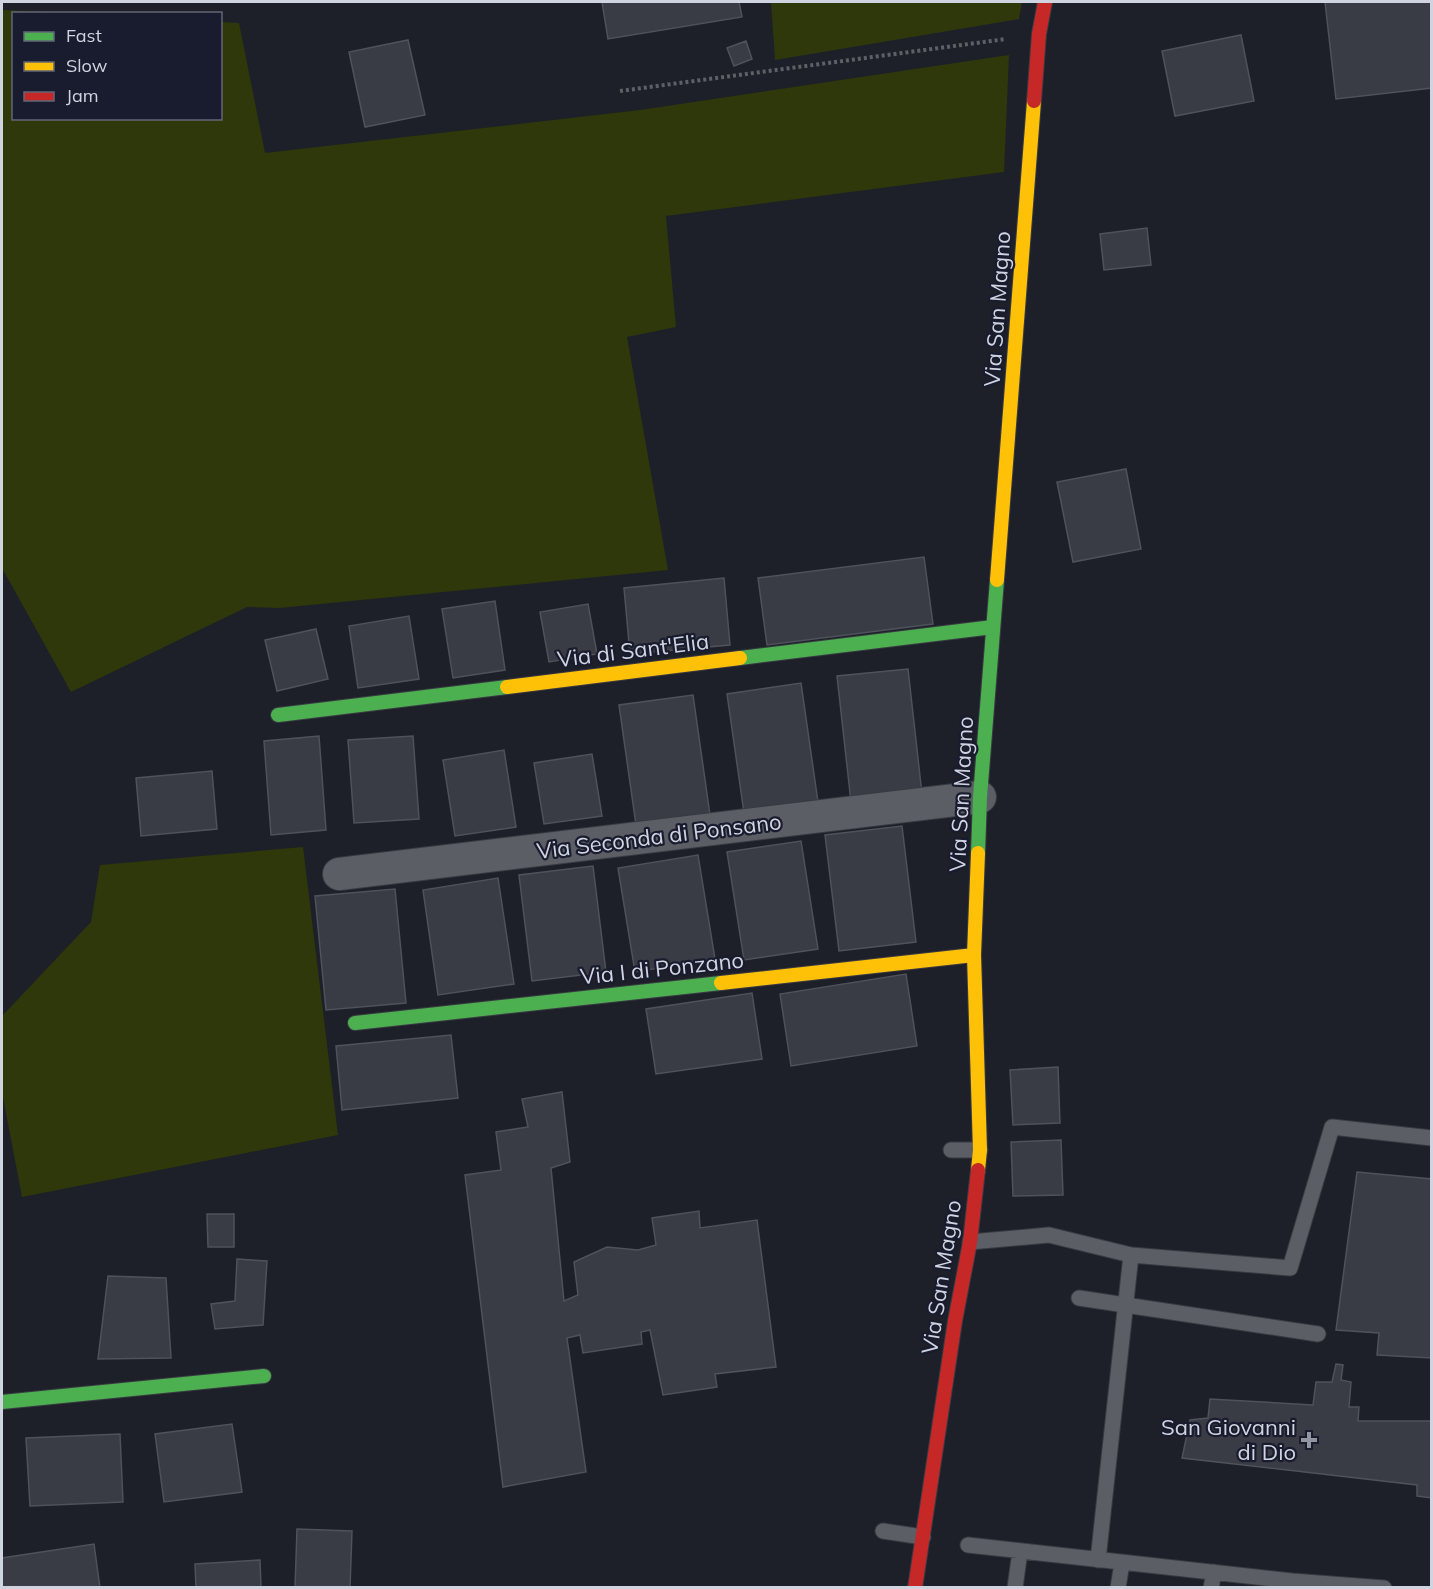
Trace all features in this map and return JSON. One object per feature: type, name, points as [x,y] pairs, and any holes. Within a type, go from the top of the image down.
[{"type":"street","name":"Via San Magno","points":[[915,1587],[955,1321],[970,1242],[980,1150],[974,955],[980,797],[1039,34],[1046,2]]},
{"type":"street","name":"Via di Sant'Elia","points":[[278,715],[993,627]]},
{"type":"street","name":"Via Seconda di Ponsano","points":[[339,874],[980,797]]},
{"type":"street","name":"Via I di Ponzano","points":[[355,1023],[974,955]]},
{"type":"street","points":[[2,1402],[264,1376]]},
{"type":"lane","points":[[970,1242],[1049,1235],[1131,1255],[1290,1268],[1332,1127],[1431,1138]]},
{"type":"lane","points":[[951,1150],[980,1150]]},
{"type":"lane","points":[[1098,1560],[1131,1255]]},
{"type":"lane","points":[[1078,1298],[1318,1334]]},
{"type":"lane","points":[[883,1531],[923,1537]]},
{"type":"lane","points":[[968,1545],[1122,1563],[1213,1580],[1384,1587]]},
{"type":"lane","points":[[1015,1587],[1020,1551]]},
{"type":"lane","points":[[1118,1587],[1122,1563]]},
{"type":"path","points":[[620,91],[1039,34]]},
{"type":"green space","points":[[771,2],[1022,2],[1019,19],[775,60]]},
{"type":"green space","points":[[2,10],[48,12],[12,12],[12,120],[222,120],[222,22],[239,23],[265,153],[640,110],[1009,55],[1004,172],[666,216],[676,327],[627,337],[668,570],[279,608],[247,607],[71,692],[2,568]]},
{"type":"green space","points":[[303,847],[338,1135],[22,1197],[2,1092],[2,1016],[91,922],[100,865]]},
{"type":"building","points":[[602,2],[739,2],[742,17],[608,39]]},
{"type":"building","points":[[1325,2],[1432,2],[1432,88],[1336,99]]},
{"type":"building","points":[[1241,35],[1254,101],[1175,116],[1162,51]]},
{"type":"building","points":[[408,40],[425,115],[365,127],[349,52]]},
{"type":"building","points":[[746,41],[752,59],[734,66],[727,48]]},
{"type":"building","points":[[1147,228],[1151,265],[1104,270],[1100,234]]},
{"type":"building","points":[[1126,469],[1141,549],[1073,562],[1057,482]]},
{"type":"building","points":[[924,557],[933,624],[767,645],[758,578]]},
{"type":"building","points":[[724,578],[730,645],[630,654],[624,588]]},
{"type":"building","points":[[495,601],[505,670],[453,678],[442,609]]},
{"type":"building","points":[[588,604],[597,654],[549,662],[540,612]]},
{"type":"building","points":[[409,616],[419,679],[358,688],[349,626]]},
{"type":"building","points":[[316,629],[328,679],[277,691],[265,640]]},
{"type":"building","points":[[908,669],[922,794],[851,802],[837,676]]},
{"type":"building","points":[[801,683],[818,802],[744,813],[727,694]]},
{"type":"building","points":[[693,695],[710,815],[636,825],[619,705]]},
{"type":"building","points":[[319,736],[326,830],[271,835],[264,741]]},
{"type":"building","points":[[413,736],[419,819],[354,823],[348,740]]},
{"type":"building","points":[[504,750],[516,827],[455,836],[443,760]]},
{"type":"building","points":[[592,754],[602,816],[544,824],[534,763]]},
{"type":"building","points":[[212,771],[217,829],[141,836],[136,778]]},
{"type":"building","points":[[902,826],[916,942],[839,951],[825,835]]},
{"type":"building","points":[[801,841],[818,949],[744,960],[727,852]]},
{"type":"building","points":[[698,855],[715,959],[635,972],[618,868]]},
{"type":"building","points":[[593,866],[606,972],[532,981],[519,875]]},
{"type":"building","points":[[498,878],[514,984],[438,995],[423,890]]},
{"type":"building","points":[[395,889],[406,1003],[326,1010],[315,896]]},
{"type":"building","points":[[906,974],[917,1046],[791,1066],[780,994]]},
{"type":"building","points":[[752,993],[762,1059],[656,1074],[646,1009]]},
{"type":"building","points":[[451,1035],[458,1098],[342,1110],[336,1046]]},
{"type":"building","points":[[1058,1067],[1060,1123],[1013,1125],[1010,1070]]},
{"type":"building","points":[[562,1092],[570,1162],[551,1168],[564,1301],[578,1295],[574,1262],[607,1247],[638,1250],[656,1245],[652,1218],[699,1211],[700,1228],[757,1220],[776,1367],[715,1374],[717,1387],[663,1395],[650,1330],[641,1332],[642,1344],[583,1353],[580,1335],[567,1338],[586,1472],[503,1487],[465,1175],[501,1170],[496,1132],[528,1127],[522,1099]]},
{"type":"building","points":[[1061,1140],[1063,1195],[1013,1196],[1011,1142]]},
{"type":"building","points":[[1357,1172],[1432,1179],[1432,1358],[1377,1355],[1379,1333],[1336,1330]]},
{"type":"building","points":[[207,1214],[234,1214],[234,1247],[208,1247]]},
{"type":"building","points":[[237,1259],[267,1261],[263,1325],[215,1329],[211,1304],[235,1301]]},
{"type":"building","points":[[108,1276],[166,1278],[171,1358],[98,1359]]},
{"type":"building","name":"San Giovanni di Dio","points":[[1336,1364],[1343,1365],[1341,1380],[1351,1382],[1349,1407],[1359,1407],[1358,1421],[1432,1421],[1432,1498],[1417,1496],[1417,1485],[1182,1458],[1190,1420],[1208,1418],[1210,1399],[1313,1405],[1316,1382],[1332,1382]]},
{"type":"building","points":[[232,1424],[242,1492],[164,1502],[155,1434]]},
{"type":"building","points":[[120,1434],[123,1502],[30,1506],[26,1438]]},
{"type":"building","points":[[297,1529],[352,1531],[350,1588],[295,1588]]},
{"type":"building","points":[[94,1544],[100,1588],[2,1588],[2,1558]]},
{"type":"building","points":[[260,1560],[261,1588],[196,1588],[195,1564]]},
{"type":"traffic: fast","points":[[978,853],[980,797],[997,580]]},
{"type":"traffic: fast","points":[[740,658],[993,627]]},
{"type":"traffic: fast","points":[[278,715],[507,687]]},
{"type":"traffic: fast","points":[[355,1023],[721,983]]},
{"type":"traffic: fast","points":[[2,1402],[264,1376]]},
{"type":"traffic: slow","points":[[997,580],[1034,101]]},
{"type":"traffic: slow","points":[[507,687],[740,658]]},
{"type":"traffic: slow","points":[[978,853],[974,955],[980,1150],[978,1170]]},
{"type":"traffic: slow","points":[[721,983],[974,955]]},
{"type":"traffic: jam","points":[[1034,101],[1039,34],[1045,2]]},
{"type":"traffic: jam","points":[[915,1588],[955,1321],[970,1242],[978,1170]]},
{"type":"place","name":"San Giovanni di Dio","points":[[1309,1440]]}]
